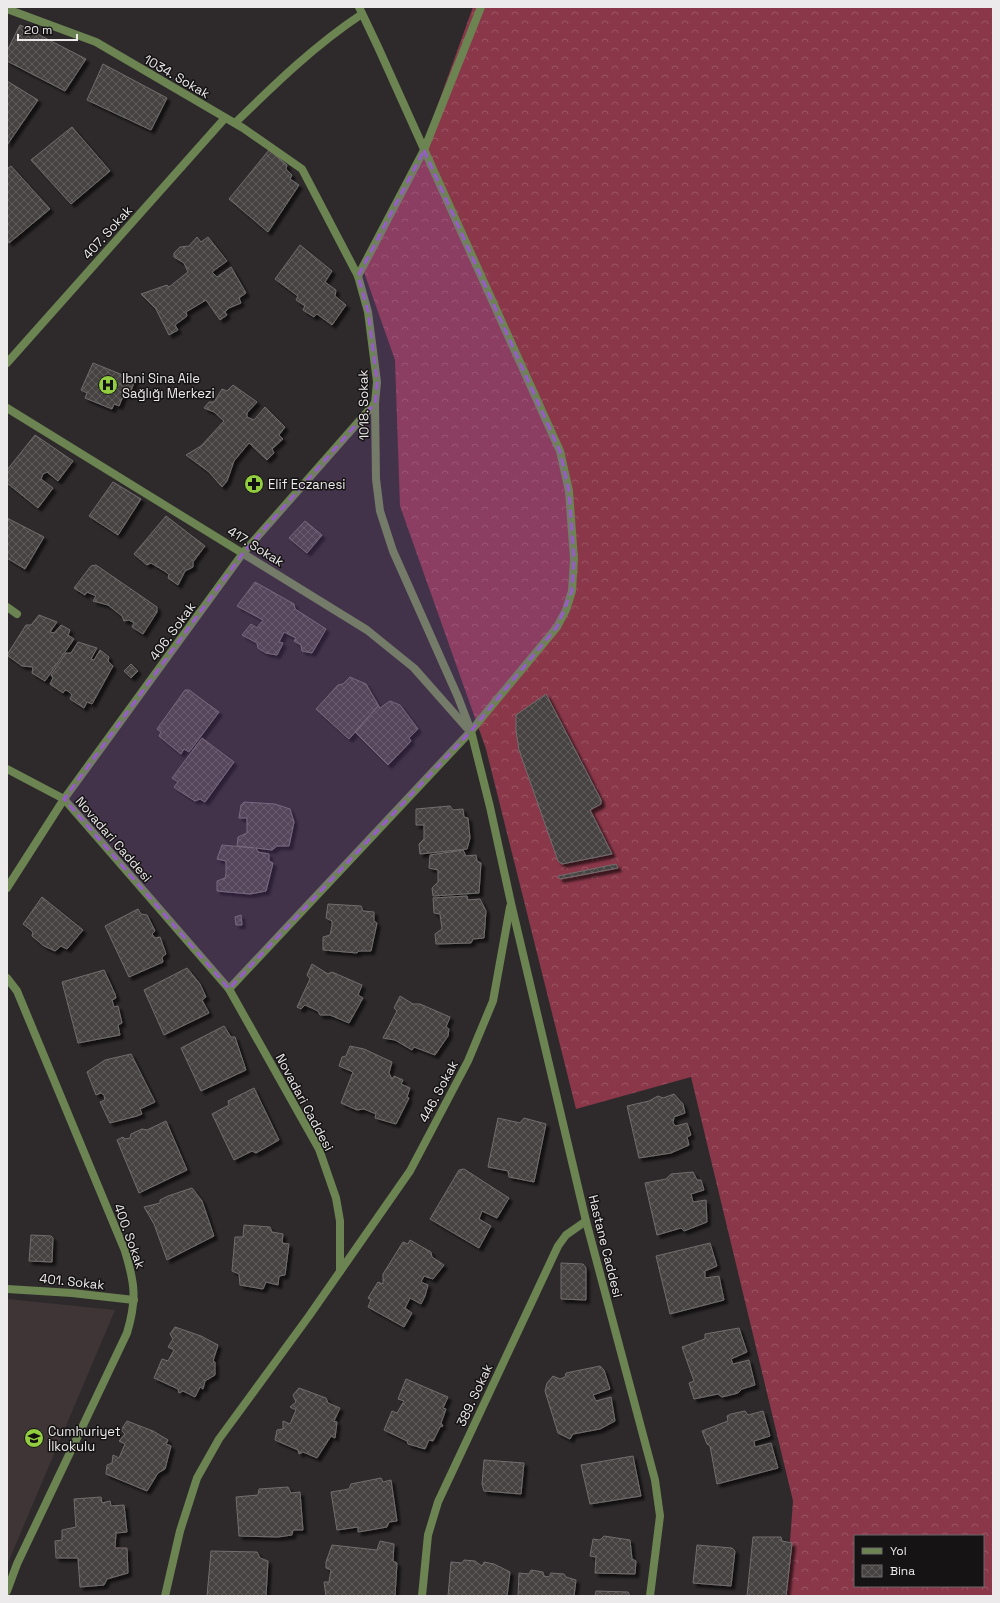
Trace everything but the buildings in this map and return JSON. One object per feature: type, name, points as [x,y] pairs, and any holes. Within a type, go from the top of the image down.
[{"type":"street","points":[[358,276],[424,150],[481,7]]},
{"type":"street","name":"1034. Sokak","points":[[7,8],[96,42],[225,118]]},
{"type":"street","points":[[228,989],[471,731],[553,632],[566,610],[572,591],[574,559],[569,491],[560,451],[360,10],[286,74],[235,123]]},
{"type":"street","name":"1018. Sokak","points":[[225,118],[235,123],[302,169],[358,276],[368,312],[377,382],[374,403],[376,479],[380,510],[393,551],[458,697],[471,731],[490,807],[511,903]]},
{"type":"street","name":"407. Sokak","points":[[7,363],[225,118]]},
{"type":"street","name":"406. Sokak","points":[[7,888],[64,800],[243,553],[374,403]]},
{"type":"street","name":"417. Sokak","points":[[7,408],[373,635],[414,668],[471,731]]},
{"type":"street","points":[[7,607],[17,614]]},
{"type":"street","name":"Novadari Caddesi","points":[[7,769],[64,800],[228,989],[320,1149],[336,1198],[340,1221],[340,1271]]},
{"type":"street","name":"Hastane Caddesi","points":[[511,903],[586,1221],[660,1502],[660,1516],[650,1596]]},
{"type":"street","name":"446. Sokak","points":[[340,1271],[410,1171],[468,1061],[493,1001],[511,903]]},
{"type":"street","name":"400. Sokak","points":[[7,978],[17,992],[125,1251],[135,1288],[133,1314],[127,1333],[17,1564],[7,1591]]},
{"type":"street","name":"389. Sokak","points":[[422,1596],[428,1535],[438,1502],[558,1246],[566,1235],[586,1221]]},
{"type":"street","points":[[166,1596],[180,1531],[198,1478],[219,1439],[298,1332],[340,1271]]},
{"type":"street","name":"401. Sokak","points":[[7,1289],[72,1293],[134,1300]]},
{"type":"highlighted area","points":[[424,150],[560,451],[569,491],[574,559],[572,591],[557,627],[471,731],[229,989],[64,799],[243,553],[375,403],[377,382],[368,312],[358,276]]},
{"type":"shaded area","name":"Cumhuriyet İlkokulu","points":[[7,1299],[115,1310],[7,1565]]},
{"type":"green space","points":[[473,7],[993,7],[993,1596],[786,1596],[793,1501],[691,1077],[576,1109],[486,749],[400,506],[395,360],[364,272],[411,179]]},
{"type":"place","name":"Ibni Sina Aile Sağlığı Merkezi","points":[[108,385]]},
{"type":"place","name":"Elif Eczanesi","points":[[254,484]]},
{"type":"place","name":"Cumhuriyet İlkokulu","points":[[34,1438]]}]
